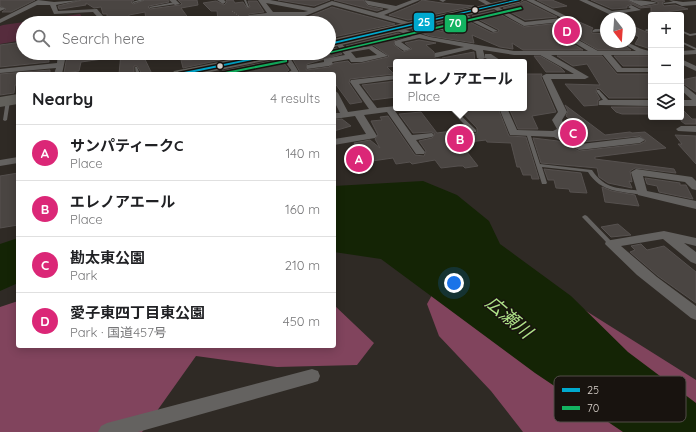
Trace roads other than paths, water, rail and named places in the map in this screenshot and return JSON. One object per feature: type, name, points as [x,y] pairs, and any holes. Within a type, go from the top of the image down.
[{"type":"highway","points":[[336,42],[459,13],[486,2],[519,0]]},
{"type":"highway","points":[[185,72],[229,60]]},
{"type":"street","points":[[0,21],[39,1],[52,4],[78,0]]},
{"type":"street","points":[[261,0],[315,10]]},
{"type":"street","points":[[261,0],[271,14]]},
{"type":"street","points":[[317,0],[455,32]]},
{"type":"street","points":[[367,0],[370,4],[396,8]]},
{"type":"street","points":[[402,0],[414,1]]},
{"type":"street","points":[[486,2],[524,24],[569,19],[529,0]]},
{"type":"street","points":[[582,0],[609,12]]},
{"type":"street","points":[[379,15],[414,1]]},
{"type":"street","points":[[265,16],[271,14],[305,14],[332,3]]},
{"type":"street","points":[[620,12],[638,10],[631,3]]},
{"type":"street","points":[[631,3],[654,3]]},
{"type":"street","points":[[679,3],[696,3]]},
{"type":"street","points":[[679,3],[695,11]]},
{"type":"street","points":[[52,4],[56,13],[95,10],[100,16]]},
{"type":"street","points":[[459,13],[472,18],[480,24],[498,30],[484,33]]},
{"type":"street","points":[[396,29],[419,37],[514,53],[648,53]]},
{"type":"street","points":[[578,32],[560,32],[600,52],[620,70],[648,70]]},
{"type":"street","points":[[407,49],[397,44],[398,41],[419,37]]},
{"type":"street","points":[[580,43],[595,42]]},
{"type":"street","points":[[336,45],[348,54],[336,58]]},
{"type":"street","points":[[438,55],[472,47],[479,50],[483,59],[493,50]]},
{"type":"street","points":[[636,48],[648,53]]},
{"type":"street","points":[[684,52],[696,52]]},
{"type":"street","points":[[542,53],[585,76],[546,76],[563,112],[557,120],[559,132],[579,147],[640,140]]},
{"type":"street","points":[[58,72],[61,60]]},
{"type":"street","points":[[288,60],[296,72]]},
{"type":"street","points":[[310,67],[329,64],[326,61],[329,60]]},
{"type":"street","points":[[684,63],[696,69]]},
{"type":"street","points":[[0,71],[60,65]]},
{"type":"street","points":[[374,111],[354,82],[393,77]]},
{"type":"street","points":[[684,88],[696,100]]},
{"type":"street","points":[[336,97],[345,114]]},
{"type":"street","points":[[605,103],[648,103]]},
{"type":"street","points":[[684,103],[696,104]]},
{"type":"street","points":[[336,116],[393,108]]},
{"type":"street","points":[[396,111],[409,138],[420,152]]},
{"type":"street","points":[[504,111],[513,133],[559,132],[576,127]]},
{"type":"street","points":[[336,142],[372,136],[358,113]]},
{"type":"street","points":[[681,129],[696,129]]},
{"type":"street","points":[[409,138],[429,135]]},
{"type":"street","points":[[0,163],[16,160]]},
{"type":"street","points":[[696,187],[688,179],[636,172],[642,193],[696,205]]},
{"type":"street","points":[[611,244],[664,235],[696,242]]},
{"type":"street","points":[[664,235],[696,259]]},
{"type":"street","points":[[611,244],[664,290],[696,314]]},
{"type":"street","points":[[107,432],[312,376]]},
{"type":"lane","points":[[133,2],[143,0]]},
{"type":"lane","points":[[245,0],[248,6]]},
{"type":"lane","points":[[150,7],[175,2]]},
{"type":"lane","points":[[664,3],[679,3]]},
{"type":"lane","points":[[684,32],[690,35]]},
{"type":"lane","points":[[684,36],[696,34]]},
{"type":"lane","points":[[684,43],[696,49]]},
{"type":"lane","points":[[136,68],[137,72]]},
{"type":"lane","points":[[598,91],[605,103]]},
{"type":"lane","points":[[5,120],[12,99]]},
{"type":"lane","points":[[453,111],[474,131]]},
{"type":"lane","points":[[528,133],[544,183]]},
{"type":"lane","points":[[538,165],[590,170],[595,180],[603,186],[642,193]]},
{"type":"lane","points":[[585,217],[611,244]]},
{"type":"water","name":"広瀬川","points":[[423,181],[457,195],[489,221],[500,244],[571,296],[628,352],[660,376],[554,376],[554,386],[381,259],[336,252],[336,186]]},
{"type":"water","points":[[16,239],[16,284],[0,291],[0,244]]},
{"type":"water","points":[[686,396],[696,403],[696,432],[623,432],[608,422],[686,422]]},
{"type":"place","name":"愛子東四丁目東公園","points":[[567,31]]},
{"type":"place","name":"勘太東公園","points":[[573,133]]},
{"type":"place","name":"エレノアエール","points":[[460,139]]},
{"type":"place","name":"サンパティークC","points":[[359,159]]}]
